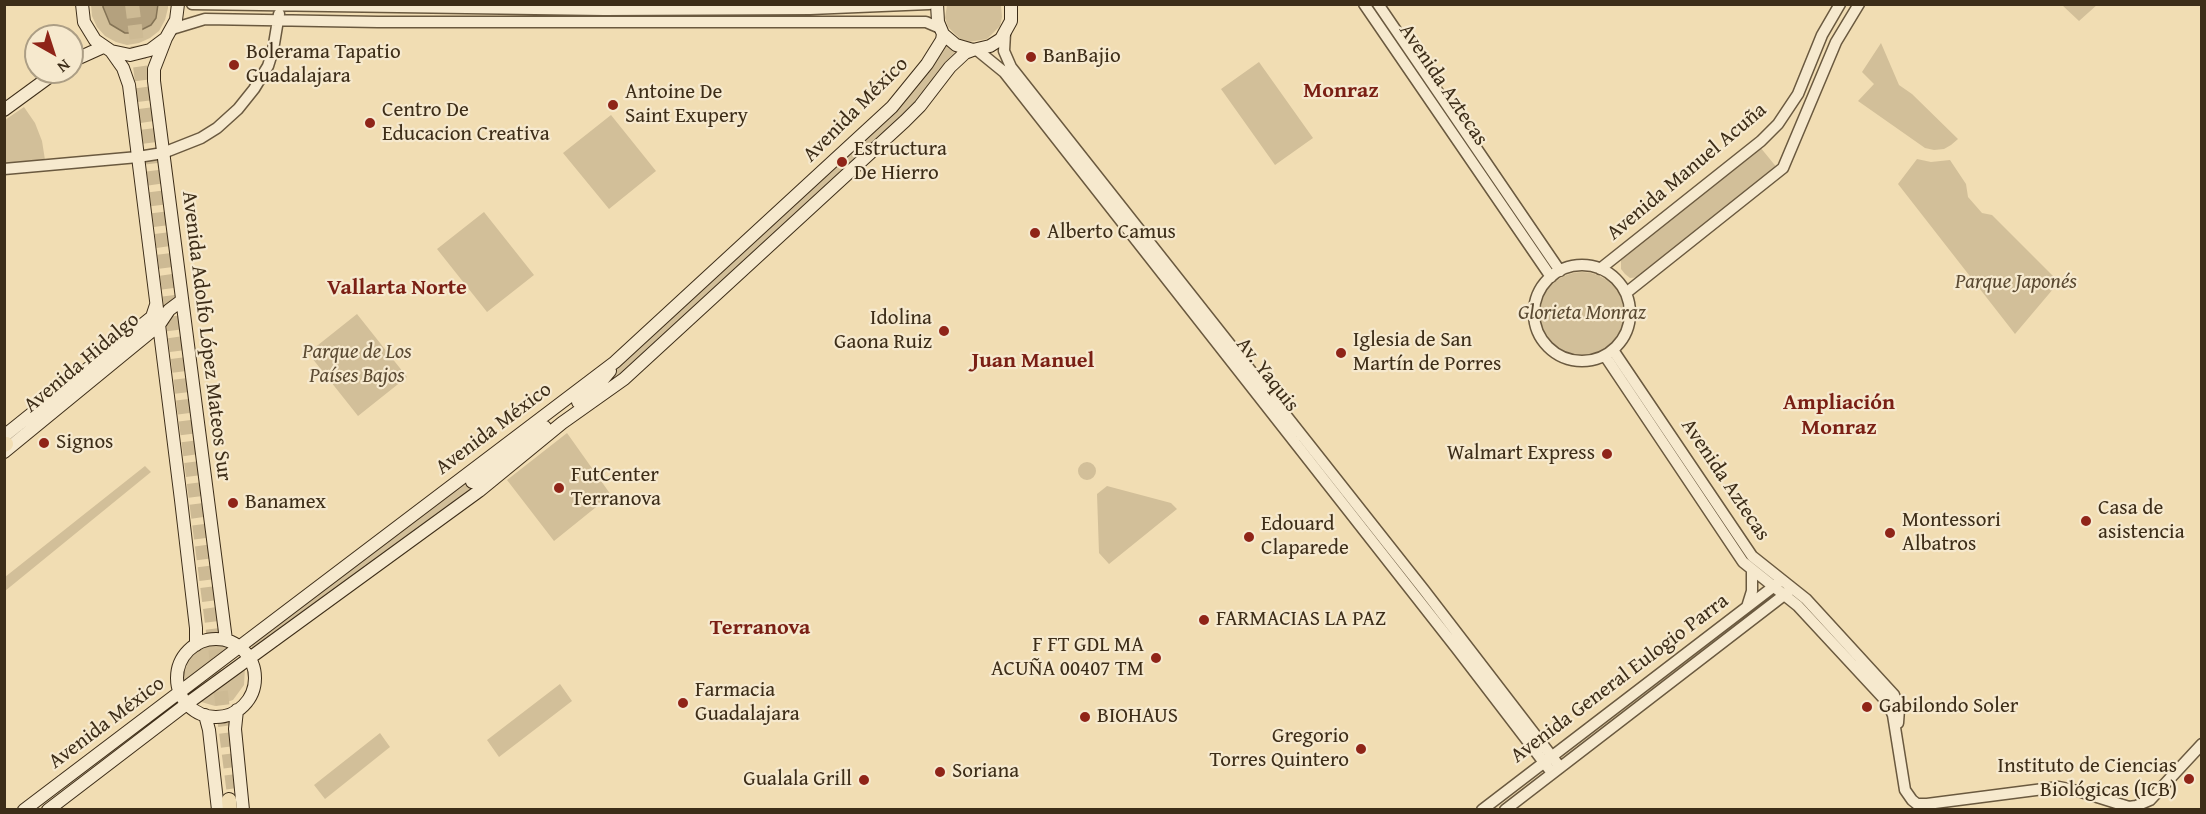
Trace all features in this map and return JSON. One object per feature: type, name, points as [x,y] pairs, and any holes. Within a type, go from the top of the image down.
[{"type":"main road","points":[[73,4],[95,40],[107,49],[123,68],[129,85],[156,304],[161,322],[195,616],[196,645]]},
{"type":"main road","points":[[82,4],[84,22]]},
{"type":"main road","name":"Avenida Adolfo López Mateos Sur","points":[[178,4],[154,69],[154,81],[226,640]]},
{"type":"main road","points":[[937,4],[937,16],[942,31],[956,45],[975,50]]},
{"type":"main road","points":[[1005,33],[1011,21],[1011,4]]},
{"type":"main road","name":"Avenida México","points":[[24,810],[615,362],[892,106],[927,64],[942,40],[942,31]]},
{"type":"main road","points":[[84,58],[107,49],[120,54],[140,54],[150,50],[169,33]]},
{"type":"main road","name":"Avenida México","points":[[48,810],[188,703],[479,491],[562,423],[633,372],[905,121],[920,106],[950,67],[965,53],[990,46],[1005,33]]},
{"type":"main road","points":[[4,110],[40,84]]},
{"type":"main road","name":"Avenida Hidalgo","points":[[5,444],[161,322],[169,310],[182,302]]},
{"type":"main road","name":"Avenida Hidalgo","points":[[5,444],[152,317],[156,304]]},
{"type":"main road","points":[[161,322],[173,322],[177,327],[182,364],[192,382]]},
{"type":"main road","points":[[472,482],[595,389],[615,362]]},
{"type":"main road","points":[[211,639],[226,640],[239,646],[250,658],[255,674],[254,686],[248,699],[237,710],[222,716],[205,715],[188,703],[180,692],[178,675],[181,662],[196,645],[211,639]]},
{"type":"main road","points":[[232,807],[237,710]]},
{"type":"main road","points":[[205,715],[232,807]]},
{"type":"street","points":[[192,4],[604,10],[810,9],[929,4]]},
{"type":"street","name":"Avenida Aztecas","points":[[1364,4],[1555,274]]},
{"type":"street","name":"Avenida Aztecas","points":[[1378,4],[1555,274]]},
{"type":"street","name":"Avenida Manuel Acuña","points":[[1600,269],[1761,141],[1784,117],[1798,94],[1822,35],[1840,4]]},
{"type":"street","name":"Avenida Manuel Acuña","points":[[1626,292],[1783,168],[1836,42],[1859,4]]},
{"type":"street","points":[[4,169],[138,158],[163,153],[201,138],[217,128],[238,109],[268,66],[279,20],[279,6]]},
{"type":"street","points":[[169,33],[205,19],[378,22],[926,22],[942,31]]},
{"type":"street","name":"Av. Yaquis","points":[[1005,33],[1004,51],[1011,67],[1252,371],[1548,759]]},
{"type":"street","name":"Av. Yaquis","points":[[975,50],[1004,72],[1520,731],[1548,759]]},
{"type":"street","points":[[1575,266],[1600,269],[1617,281],[1626,292],[1630,310],[1628,328],[1619,344],[1609,353],[1588,361],[1571,360],[1555,353],[1543,342],[1535,322],[1535,305],[1540,290],[1555,274],[1575,266]]},
{"type":"street","name":"Avenida Aztecas","points":[[1609,353],[1743,562],[1847,650]]},
{"type":"street","name":"Avenida Aztecas","points":[[1609,353],[1752,556],[1793,588],[1847,650],[1887,702],[1893,715],[1905,790],[1917,804],[2059,787],[2129,807],[2136,806],[2150,800],[2202,744]]},
{"type":"street","points":[[1747,607],[1752,591],[1752,571]]},
{"type":"street","name":"Avenida General Eulogio Parra","points":[[1482,810],[1782,580]]},
{"type":"street","name":"Avenida General Eulogio Parra","points":[[1505,810],[1793,588]]},
{"type":"street","points":[[1656,676],[1664,687]]},
{"type":"street","points":[[1548,759],[1556,770]]},
{"type":"green space","points":[[2062,4],[2098,4],[2079,21],[2062,5]]},
{"type":"green space","points":[[91,5],[168,5],[168,8],[159,31],[139,43],[127,45],[105,36],[97,27],[92,16]]},
{"type":"green space","points":[[947,5],[1001,5],[1000,26],[987,39],[969,42],[960,39],[948,27],[945,18]]},
{"type":"green space","points":[[1881,43],[1899,85],[1912,94],[1958,139],[1951,145],[1944,149],[1925,148],[1858,101],[1874,84],[1862,72]]},
{"type":"green space","points":[[945,44],[956,52],[909,112],[636,368],[595,392],[616,363],[810,186]]},
{"type":"green space","points":[[1259,62],[1313,138],[1275,165],[1221,89]]},
{"type":"green space","points":[[24,107],[35,123],[42,141],[45,160],[5,163],[5,120]]},
{"type":"green space","points":[[611,115],[656,171],[609,209],[563,153]]},
{"type":"green space","points":[[1760,147],[1778,169],[1640,277],[1630,278],[1625,274],[1621,269],[1621,259]]},
{"type":"green space","name":"Parque Japonés","points":[[1917,159],[1931,162],[1950,160],[1966,184],[1968,197],[1982,213],[1992,215],[2059,282],[2015,334],[1898,184]]},
{"type":"green space","points":[[484,212],[534,275],[487,312],[437,249]]},
{"type":"green space","name":"Glorieta Monraz","points":[[1582,272],[1598,275],[1612,284],[1621,298],[1624,314],[1621,330],[1612,344],[1598,353],[1582,356],[1566,353],[1552,344],[1543,330],[1540,314],[1543,298],[1552,284],[1566,275]]},
{"type":"green space","name":"Parque de Los Países Bajos","points":[[357,314],[407,377],[358,416],[308,353]]},
{"type":"green space","name":"FutCenter Terranova","points":[[567,433],[611,495],[554,541],[507,480]]},
{"type":"green space","points":[[1087,462],[1093,465],[1096,471],[1093,477],[1087,480],[1081,477],[1078,471],[1081,465]]},
{"type":"green space","points":[[145,466],[151,472],[5,591],[5,577]]},
{"type":"green space","points":[[462,484],[469,484],[472,490],[256,652],[249,644]]},
{"type":"green space","points":[[1107,486],[1171,503],[1177,509],[1109,564],[1099,553],[1097,494]]},
{"type":"green space","points":[[213,643],[230,647],[184,683],[183,673],[189,656],[196,649]]},
{"type":"green space","points":[[245,667],[244,685],[233,700],[215,706],[198,701]]},
{"type":"green space","points":[[560,684],[572,701],[499,757],[487,740]]},
{"type":"green space","points":[[380,733],[390,747],[325,799],[314,785]]},
{"type":"shaded area","points":[[158,4],[156,18],[151,25],[135,33],[125,33],[110,24],[103,7],[103,5]]},
{"type":"tunnel","points":[[132,4],[235,802]]},
{"type":"place","name":"BanBajio","points":[[1031,57]]},
{"type":"place","name":"Bolerama Tapatio Guadalajara","points":[[234,65]]},
{"type":"place","name":"Antoine De Saint Exupery","points":[[613,105]]},
{"type":"place","name":"Centro De Educacion Creativa","points":[[370,123]]},
{"type":"place","name":"Estructura De Hierro","points":[[842,162]]},
{"type":"place","name":"Alberto Camus","points":[[1035,233]]},
{"type":"place","name":"Idolina Gaona Ruiz","points":[[944,331]]},
{"type":"place","name":"Iglesia de San Martín de Porres","points":[[1341,353]]},
{"type":"place","name":"Signos","points":[[44,443]]},
{"type":"place","name":"Walmart Express","points":[[1607,454]]},
{"type":"place","name":"FutCenter Terranova","points":[[559,488]]},
{"type":"place","name":"Banamex","points":[[233,503]]},
{"type":"place","name":"Casa de asistencia","points":[[2086,521]]},
{"type":"place","name":"Montessori Albatros","points":[[1890,533]]},
{"type":"place","name":"Edouard Claparede","points":[[1249,537]]},
{"type":"place","name":"FARMACIAS LA PAZ","points":[[1204,620]]},
{"type":"place","name":"F FT GDL MA ACUÑA 00407 TM","points":[[1156,658]]},
{"type":"place","name":"Farmacia Guadalajara","points":[[683,703]]},
{"type":"place","name":"Gabilondo Soler","points":[[1867,707]]},
{"type":"place","name":"BIOHAUS","points":[[1085,717]]},
{"type":"place","name":"Gregorio Torres Quintero","points":[[1361,749]]},
{"type":"place","name":"Soriana","points":[[940,772]]},
{"type":"place","name":"Instituto de Ciencias Biológicas (ICB)","points":[[2189,779]]},
{"type":"place","name":"Gualala Grill","points":[[864,780]]},
{"type":"district","name":"Monraz","points":[[1341,91]]},
{"type":"district","name":"Vallarta Norte","points":[[397,288]]},
{"type":"district","name":"Juan Manuel","points":[[1033,361]]},
{"type":"district","name":"Ampliación Monraz","points":[[1839,416]]},
{"type":"district","name":"Terranova","points":[[760,628]]}]
